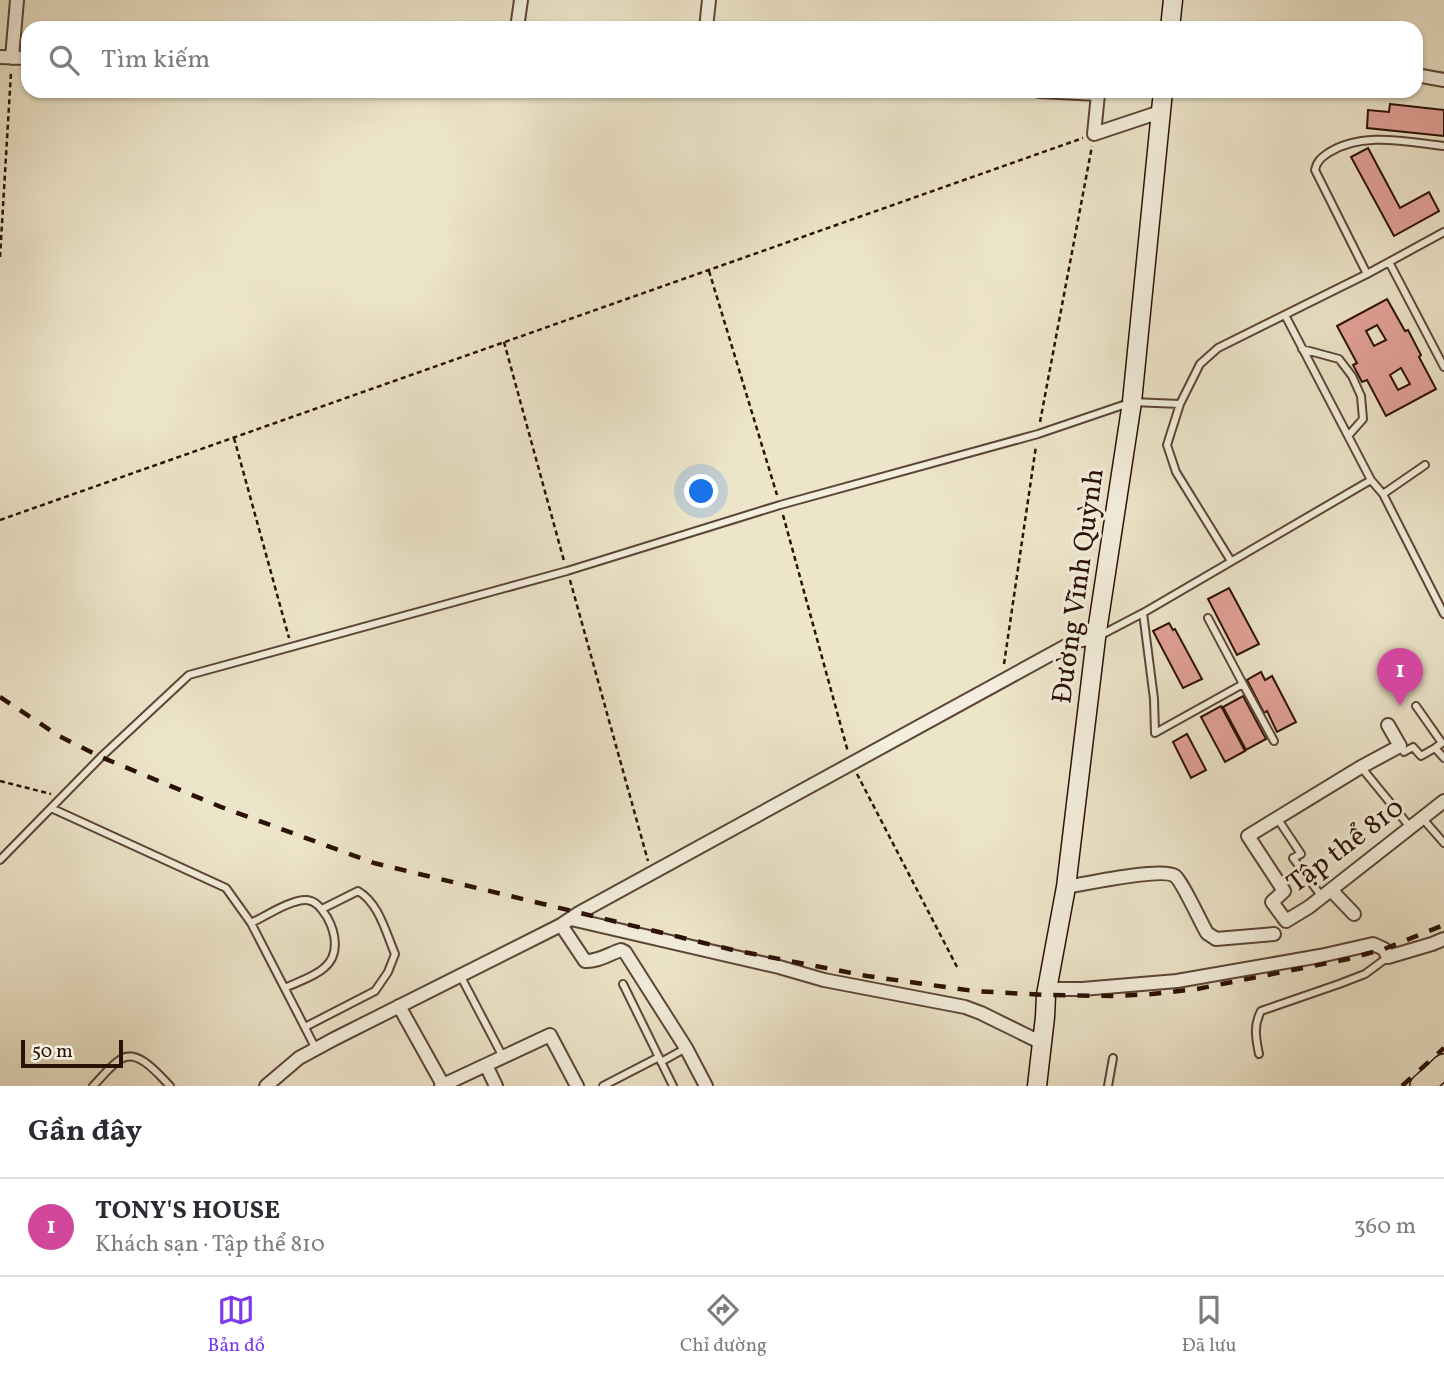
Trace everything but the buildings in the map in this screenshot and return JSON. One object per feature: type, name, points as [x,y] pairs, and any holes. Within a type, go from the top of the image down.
[{"type":"highway","points":[[1422,1086],[1444,1066]]},
{"type":"street","points":[[6,57],[17,0]]},
{"type":"street","points":[[518,21],[520,0]]},
{"type":"street","points":[[707,21],[709,0]]},
{"type":"street","points":[[1171,21],[1173,0]]},
{"type":"street","points":[[1423,76],[1444,80]]},
{"type":"street","points":[[1098,98],[1094,134],[1160,112]]},
{"type":"street","name":"Đường Vĩnh Quỳnh","points":[[1037,1086],[1046,995],[1066,887],[1096,638],[1132,402],[1162,98]]},
{"type":"street","points":[[266,1086],[299,1058],[566,922],[1075,641],[1096,638]]},
{"type":"street","points":[[1388,725],[1400,746]]},
{"type":"street","name":"Tập thể 810","points":[[1400,746],[1248,836],[1284,891],[1272,902],[1286,921],[1309,907],[1444,802]]},
{"type":"street","points":[[1066,887],[1167,872],[1176,877],[1207,933],[1216,939],[1274,934]]},
{"type":"street","points":[[1327,893],[1354,914]]},
{"type":"street","points":[[566,922],[779,967],[824,980],[965,1007],[1042,1043]]},
{"type":"street","points":[[566,922],[585,961],[600,959],[621,950],[625,952],[687,1048],[706,1086]]},
{"type":"street","points":[[1048,989],[1082,989],[1177,981],[1373,944],[1384,949],[1388,957],[1444,939]]},
{"type":"street","points":[[399,1006],[442,1086],[550,1035],[577,1086]]},
{"type":"street","points":[[486,1065],[496,1086]]},
{"type":"lane","points":[[1367,274],[1315,170],[1318,160],[1344,145],[1365,141],[1387,139],[1444,146]]},
{"type":"lane","points":[[1231,561],[1176,472],[1167,445],[1180,404],[1200,363],[1218,348],[1367,274],[1444,232]]},
{"type":"lane","points":[[1389,262],[1444,367]]},
{"type":"lane","points":[[1285,315],[1444,614]]},
{"type":"lane","points":[[1303,349],[1339,359],[1352,376],[1361,396],[1363,419],[1348,436]]},
{"type":"lane","points":[[0,860],[101,757],[188,675],[567,571],[780,505],[1038,434],[1132,402],[1180,404]]},
{"type":"lane","points":[[1382,494],[1425,464]]},
{"type":"lane","points":[[1096,638],[1371,480]]},
{"type":"lane","points":[[1143,613],[1154,699],[1155,733],[1243,684]]},
{"type":"lane","points":[[1208,618],[1275,741]]},
{"type":"lane","points":[[1400,746],[1404,752],[1413,747],[1421,756],[1442,743],[1416,706]]},
{"type":"lane","points":[[1435,748],[1444,758]]},
{"type":"lane","points":[[1361,767],[1411,828]]},
{"type":"lane","points":[[51,808],[226,888],[251,923],[316,1049]]},
{"type":"lane","points":[[1277,817],[1301,854],[1293,858],[1327,893]]},
{"type":"lane","points":[[1423,819],[1444,843]]},
{"type":"lane","points":[[305,1027],[375,991],[388,972],[395,954],[370,900],[364,894],[358,891],[322,909]]},
{"type":"lane","points":[[251,923],[294,902],[306,900],[314,902],[322,909],[335,935],[330,961],[324,968],[285,988]]},
{"type":"lane","points":[[1259,1054],[1255,1029],[1261,1011],[1365,974],[1388,957]]},
{"type":"lane","points":[[460,975],[503,1057]]},
{"type":"lane","points":[[623,984],[673,1086]]},
{"type":"lane","points":[[603,1086],[687,1048]]},
{"type":"lane","points":[[93,1086],[121,1059],[130,1055],[138,1057],[170,1086]]},
{"type":"lane","points":[[1108,1086],[1113,1058]]},
{"type":"path","points":[[0,257],[6,57]]},
{"type":"path","points":[[0,520],[1094,134]]},
{"type":"path","points":[[1001,682],[1038,434],[1094,134]]},
{"type":"path","points":[[709,270],[780,505],[851,764],[957,967]]},
{"type":"path","points":[[504,342],[652,874]]},
{"type":"path","points":[[234,438],[290,647]]},
{"type":"path","points":[[0,781],[62,797]]},
{"type":"railway","points":[[0,697],[59,736],[101,757],[221,807],[374,863],[733,950],[867,976],[974,991],[1046,995],[1152,994],[1197,989],[1348,959],[1384,949],[1444,925]]},
{"type":"railway","points":[[1402,1086],[1444,1048]]},
{"type":"place","name":"TONY'S HOUSE","points":[[1400,706]]}]
